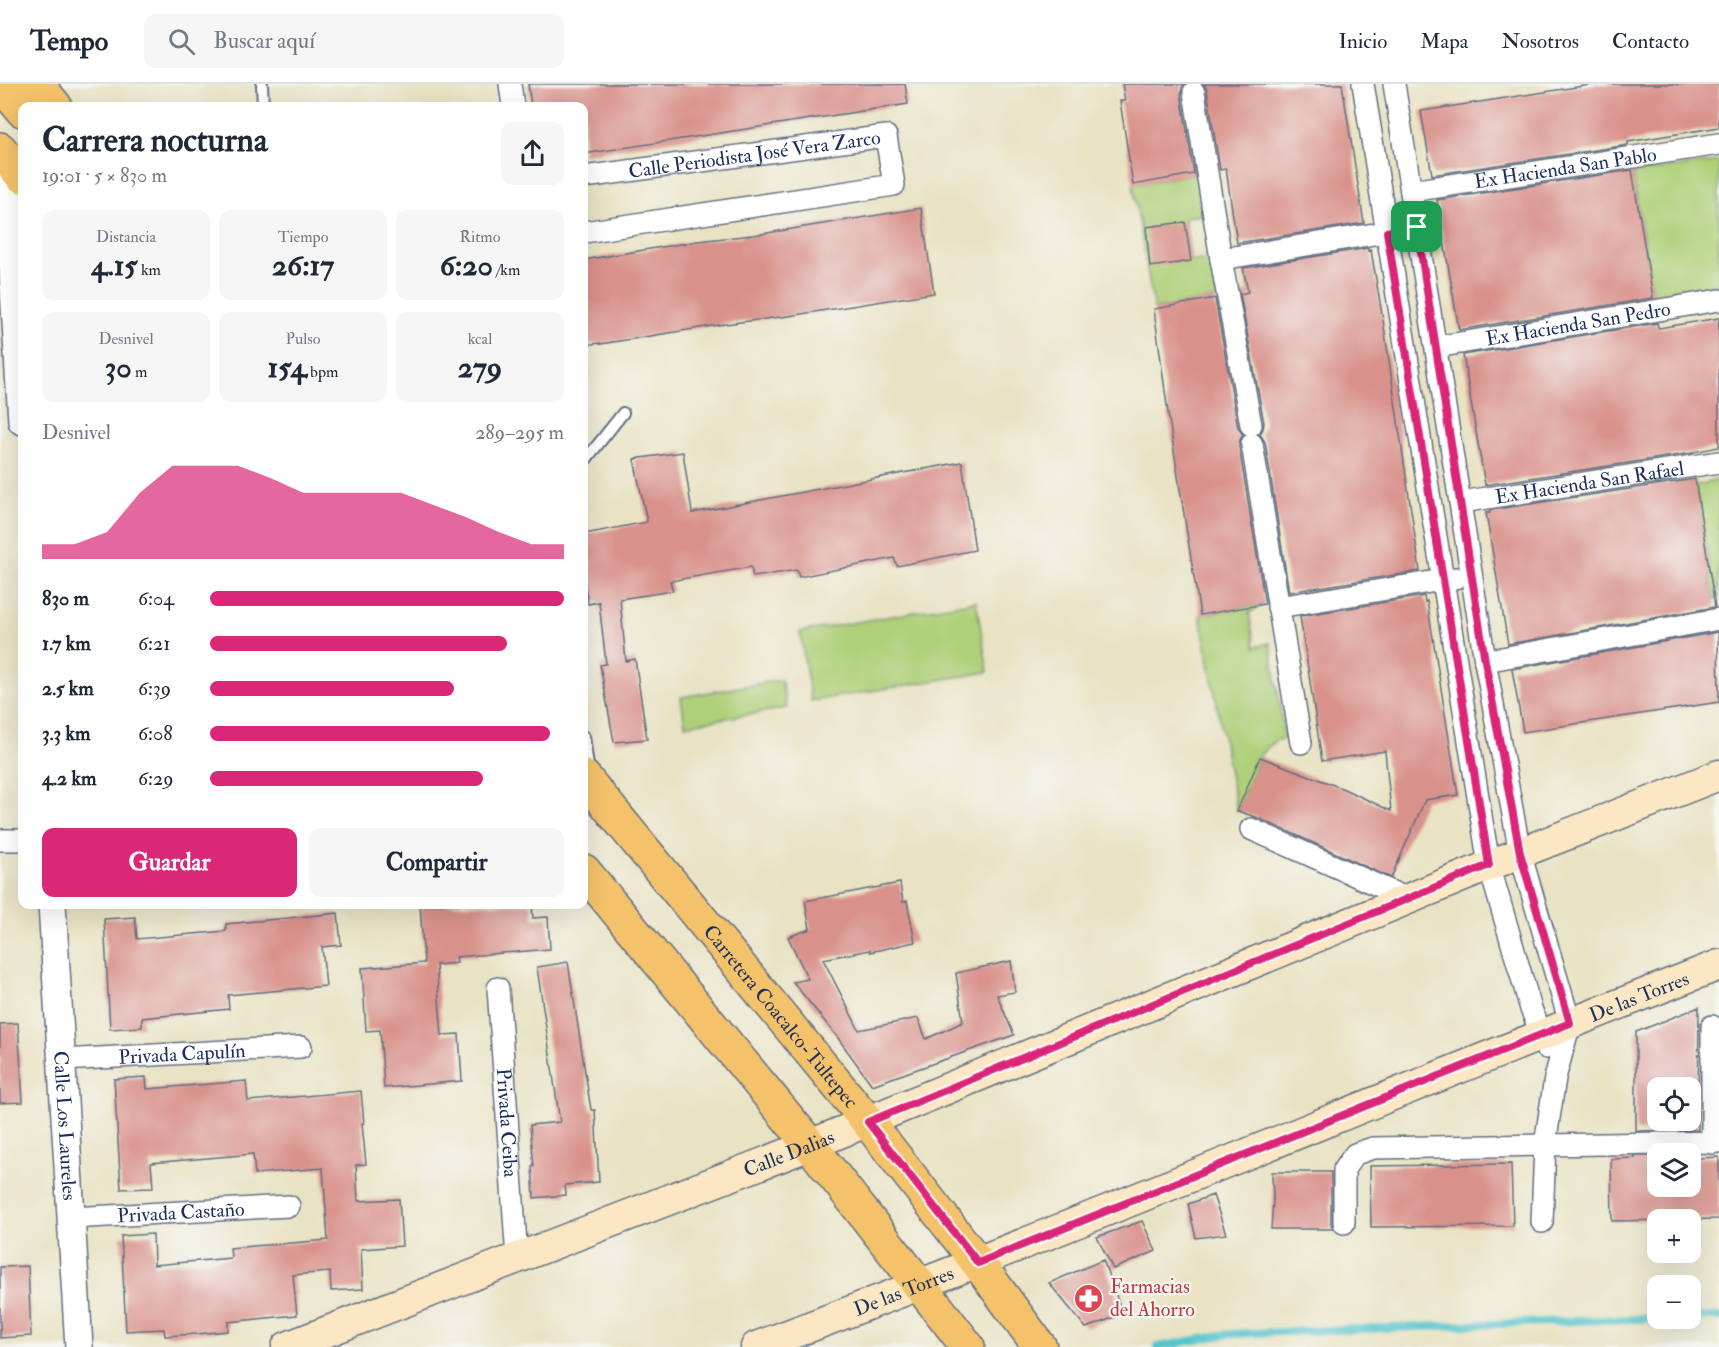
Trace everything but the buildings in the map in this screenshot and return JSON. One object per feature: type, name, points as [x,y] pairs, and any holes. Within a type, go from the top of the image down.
[{"type":"main road","points":[[1,84],[18,105]]},
{"type":"main road","points":[[37,84],[52,102]]},
{"type":"main road","name":"Calle Dalias","points":[[287,1347],[868,1122],[1489,865],[1719,775]]},
{"type":"main road","name":"Carretera Coacalco-Tultepec","points":[[588,783],[868,1122],[1040,1347]]},
{"type":"main road","points":[[588,876],[810,1145],[968,1347]]},
{"type":"main road","name":"De las Torres","points":[[758,1347],[978,1263],[1719,965]]},
{"type":"street","points":[[510,84],[512,102]]},
{"type":"street","points":[[1363,84],[1489,865],[1531,1009],[1542,1035],[1555,1078]]},
{"type":"street","points":[[1394,84],[1485,661],[1520,853],[1570,1023],[1555,1078],[1545,1145],[1542,1222]]},
{"type":"street","points":[[1194,92],[1301,743]]},
{"type":"street","name":"Calle Periodista José Vera Zarco","points":[[588,176],[886,136],[894,186],[588,231]]},
{"type":"street","name":"Ex Hacienda San Pablo","points":[[1412,191],[1719,144]]},
{"type":"street","points":[[10,161],[18,353]]},
{"type":"street","points":[[1221,259],[1417,227]]},
{"type":"street","points":[[0,251],[14,285]]},
{"type":"street","name":"Ex Hacienda San Pedro","points":[[1436,346],[1719,300]]},
{"type":"street","name":"Ex Hacienda San Rafael","points":[[1461,502],[1719,462]]},
{"type":"street","points":[[1278,607],[1473,576]]},
{"type":"street","points":[[1485,661],[1719,619]]},
{"type":"street","points":[[1251,829],[1408,899]]},
{"type":"street","points":[[0,840],[18,840]]},
{"type":"street","name":"Calle Los Laureles","points":[[52,909],[79,1347]]},
{"type":"street","name":"Privada Ceiba","points":[[498,988],[517,1258]]},
{"type":"street","points":[[1344,1223],[1344,1169],[1354,1154],[1373,1148],[1715,1142],[1712,1026]]},
{"type":"street","name":"Privada Capulín","points":[[62,1060],[301,1047]]},
{"type":"street","name":"Privada Castaño","points":[[71,1218],[289,1206]]},
{"type":"lane","points":[[262,84],[263,102]]},
{"type":"lane","points":[[588,457],[623,413]]},
{"type":"green space","points":[[1719,161],[1719,285],[1653,298],[1633,173]]},
{"type":"green space","points":[[1199,173],[1211,214],[1185,217],[1191,261],[1210,260],[1219,298],[1154,309],[1133,185]]},
{"type":"green space","points":[[1719,480],[1719,599],[1714,600],[1696,485]]},
{"type":"green space","points":[[976,601],[988,672],[811,701],[800,632]]},
{"type":"green space","points":[[1265,604],[1249,613],[1255,647],[1270,643],[1285,739],[1276,740],[1261,754],[1237,811],[1200,615]]},
{"type":"green space","points":[[781,680],[787,708],[685,725],[681,697]]},
{"type":"waterway","points":[[1701,1317],[1719,1317]]},
{"type":"waterway","points":[[1158,1347],[1228,1334],[1647,1318]]},
{"type":"place","name":"Farmacias del Ahorro","points":[[1089,1298]]},
{"type":"route","points":[[1417,227],[1485,661],[1520,853],[1570,1023],[978,1263],[868,1122],[1489,865],[1387,232],[1417,227]]}]
